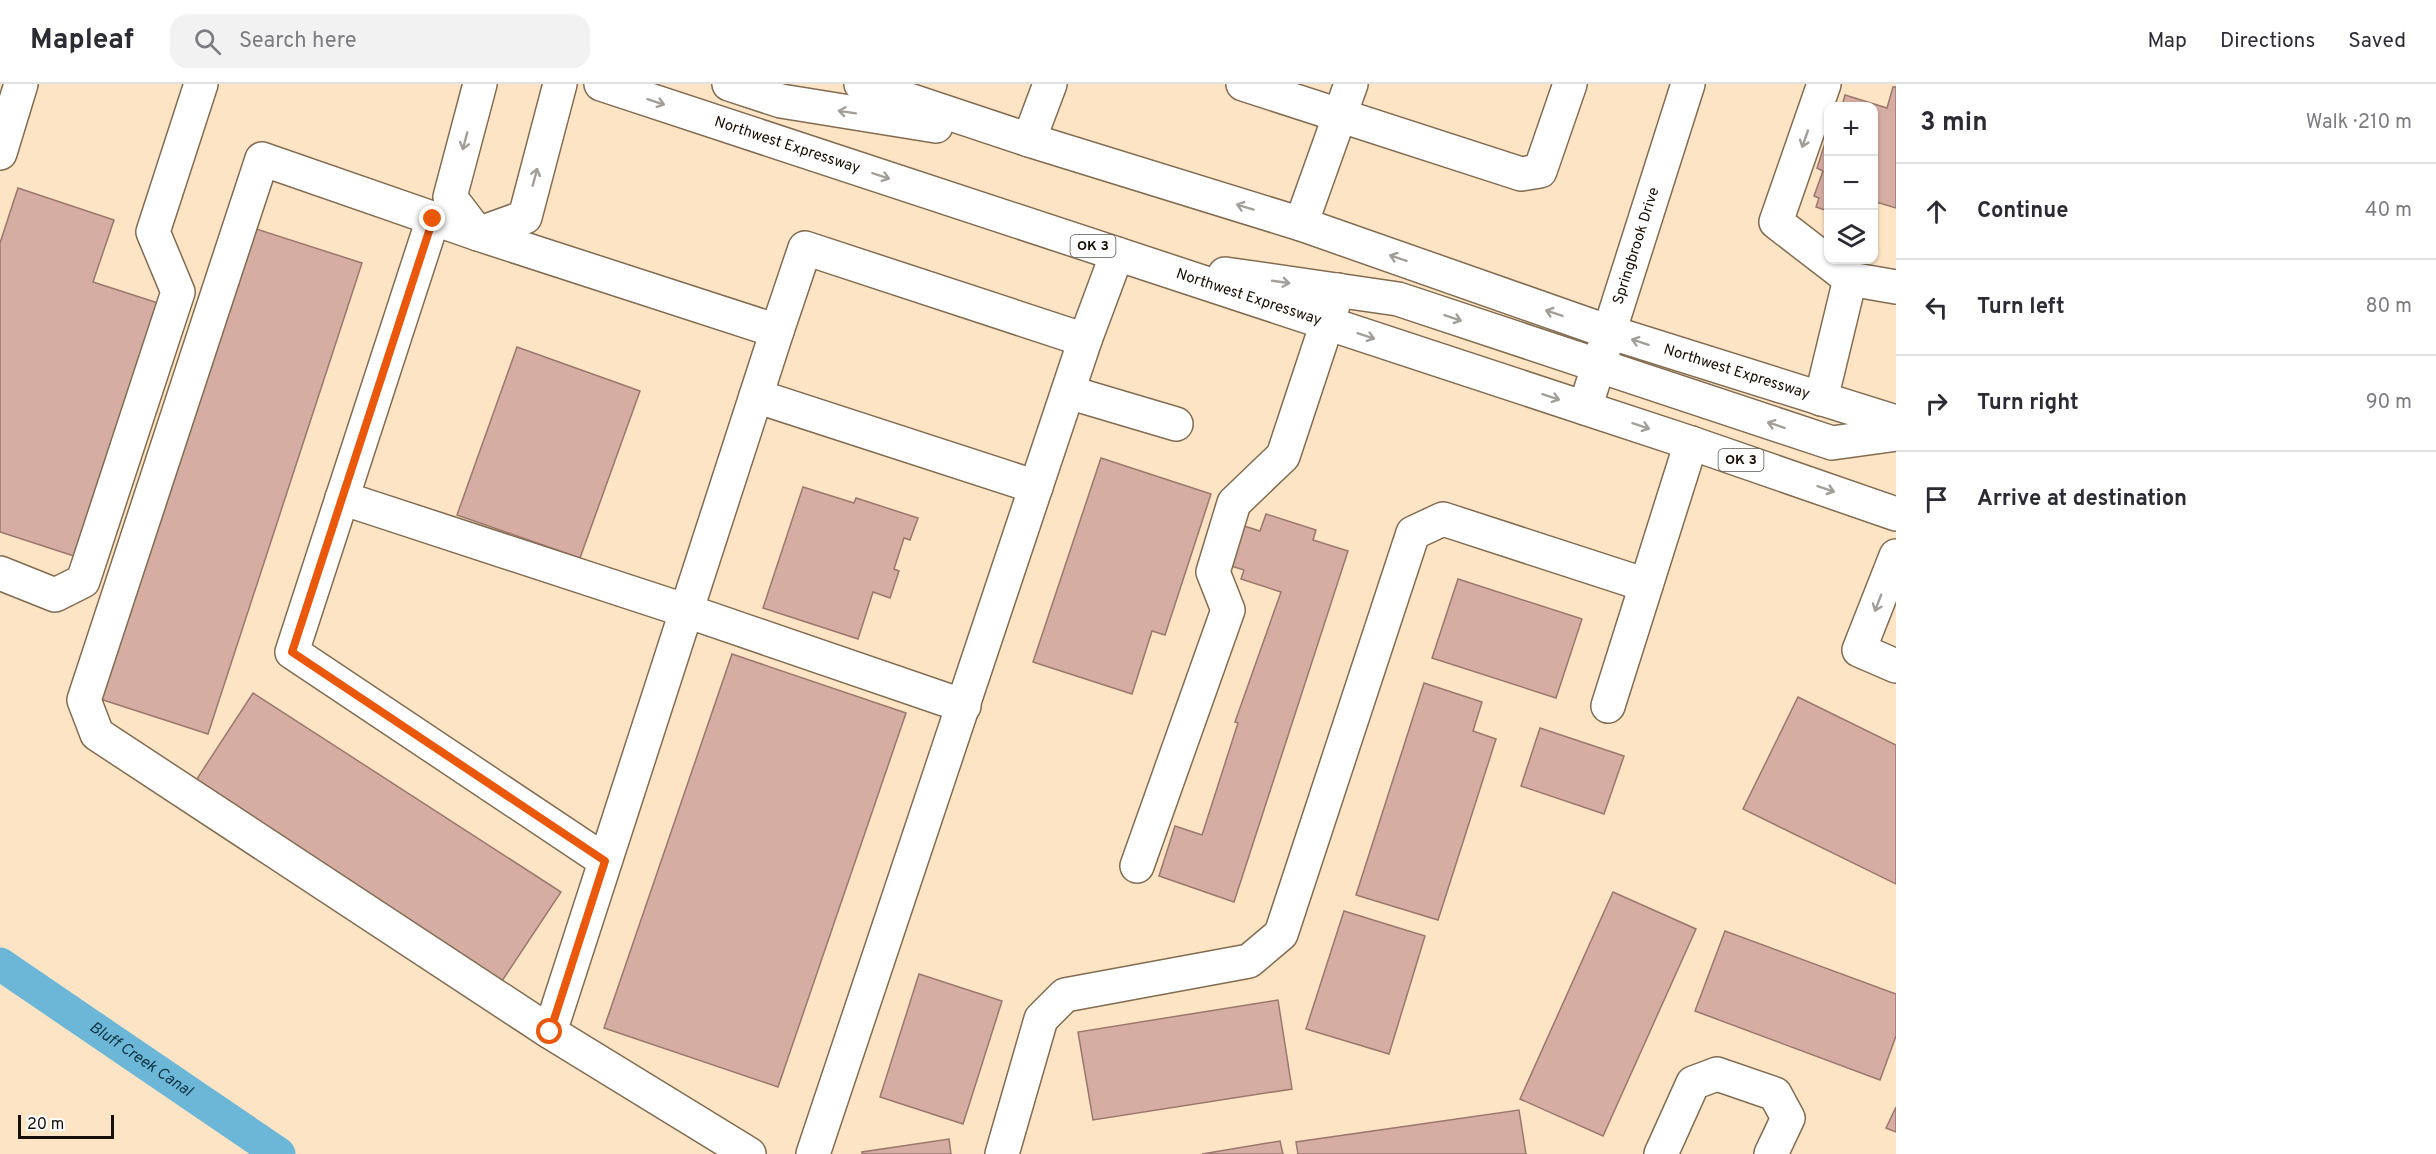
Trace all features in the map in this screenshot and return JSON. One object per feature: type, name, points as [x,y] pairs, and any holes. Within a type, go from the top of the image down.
[{"type":"main road","points":[[0,153],[21,84]]},
{"type":"main road","points":[[478,234],[450,197],[480,84]]},
{"type":"main road","points":[[478,234],[525,217],[560,84]]},
{"type":"main road","name":"Northwest Expressway","points":[[601,84],[1691,443],[1896,514]]},
{"type":"main road","points":[[729,84],[781,101],[1029,140],[1050,84]]},
{"type":"main road","name":"Northwest Expressway","points":[[861,84],[1029,140],[1301,224],[1610,332],[1896,422]]},
{"type":"main road","points":[[1243,84],[1521,174],[1540,171],[1570,84]]},
{"type":"main road","points":[[1301,224],[1352,84]]},
{"type":"main road","name":"Springbrook Drive","points":[[1585,408],[1688,84]]},
{"type":"main road","points":[[1824,84],[1776,222],[1850,279],[1896,287]]},
{"type":"main road","points":[[0,573],[55,595],[83,581],[178,292],[153,232],[199,85]]},
{"type":"main road","points":[[748,1154],[550,1032],[98,734],[84,700],[262,159],[433,219],[777,331]]},
{"type":"main road","points":[[433,219],[292,652],[605,861]]},
{"type":"main road","points":[[550,1032],[777,331],[806,248],[1085,340]]},
{"type":"main road","points":[[813,1154],[1085,340],[1129,258],[1398,299],[1832,443],[1896,434]]},
{"type":"main road","points":[[1821,399],[1850,279]]},
{"type":"main road","points":[[1137,866],[1227,610],[1213,572],[1234,503],[1283,456],[1338,290]]},
{"type":"main road","points":[[1068,392],[1176,424]]},
{"type":"main road","points":[[756,396],[1036,487]]},
{"type":"main road","points":[[1608,706],[1691,443]]},
{"type":"main road","points":[[342,498],[687,611],[964,706]]},
{"type":"main road","points":[[1002,1154],[1041,1019],[1065,995],[1250,961],[1281,934],[1413,533],[1443,519],[1646,585]]},
{"type":"main road","points":[[1896,556],[1859,650],[1896,666]]},
{"type":"main road","points":[[1661,1154],[1693,1083],[1717,1074],[1775,1094],[1788,1118],[1771,1154]]},
{"type":"building","points":[[1893,87],[1896,87],[1896,208],[1878,203],[1878,105],[1887,108]]},
{"type":"building","points":[[1845,95],[1868,102],[1843,102]]},
{"type":"building","points":[[1824,146],[1824,210],[1816,207],[1819,198],[1814,196],[1823,171],[1817,168]]},
{"type":"building","points":[[18,188],[114,220],[93,282],[158,303],[74,556],[0,532],[0,243]]},
{"type":"building","points":[[250,227],[362,263],[208,734],[97,698]]},
{"type":"building","points":[[517,347],[640,391],[580,558],[457,515]]},
{"type":"building","points":[[1101,458],[1211,494],[1165,635],[1152,631],[1132,694],[1033,662]]},
{"type":"building","points":[[803,487],[854,503],[856,498],[918,518],[910,540],[904,538],[894,569],[899,571],[890,598],[873,592],[858,639],[763,608]]},
{"type":"building","points":[[1266,514],[1316,530],[1313,540],[1348,551],[1234,902],[1159,876],[1175,826],[1202,835],[1238,723],[1235,722],[1281,592],[1241,579],[1244,570],[1228,565],[1241,525],[1260,531]]},
{"type":"building","points":[[1458,579],[1582,619],[1556,698],[1432,658]]},
{"type":"building","points":[[732,654],[906,713],[778,1087],[604,1028]]},
{"type":"building","points":[[1424,683],[1482,702],[1473,731],[1496,739],[1438,920],[1356,895]]},
{"type":"building","points":[[253,693],[561,892],[500,984],[193,785]]},
{"type":"building","points":[[1798,697],[1896,745],[1896,884],[1743,809]]},
{"type":"building","points":[[1540,728],[1624,756],[1604,814],[1521,786]]},
{"type":"building","points":[[1613,892],[1696,929],[1603,1136],[1520,1099]]},
{"type":"building","points":[[1344,911],[1425,936],[1389,1054],[1306,1029]]},
{"type":"building","points":[[1725,931],[1896,994],[1896,1036],[1880,1080],[1695,1011]]},
{"type":"building","points":[[919,974],[1002,1001],[963,1124],[880,1097]]},
{"type":"building","points":[[1278,1000],[1292,1089],[1093,1120],[1078,1032]]},
{"type":"building","points":[[1896,1107],[1896,1132],[1886,1128]]},
{"type":"building","points":[[1519,1110],[1526,1154],[1298,1154],[1296,1142]]},
{"type":"building","points":[[949,1139],[951,1154],[862,1154],[862,1152]]},
{"type":"building","points":[[1280,1141],[1283,1154],[1202,1154]]},
{"type":"waterway","name":"Bluff Creek Canal","points":[[0,964],[279,1154]]},
{"type":"route","points":[[433,219],[292,652],[605,861],[550,1032]]}]
